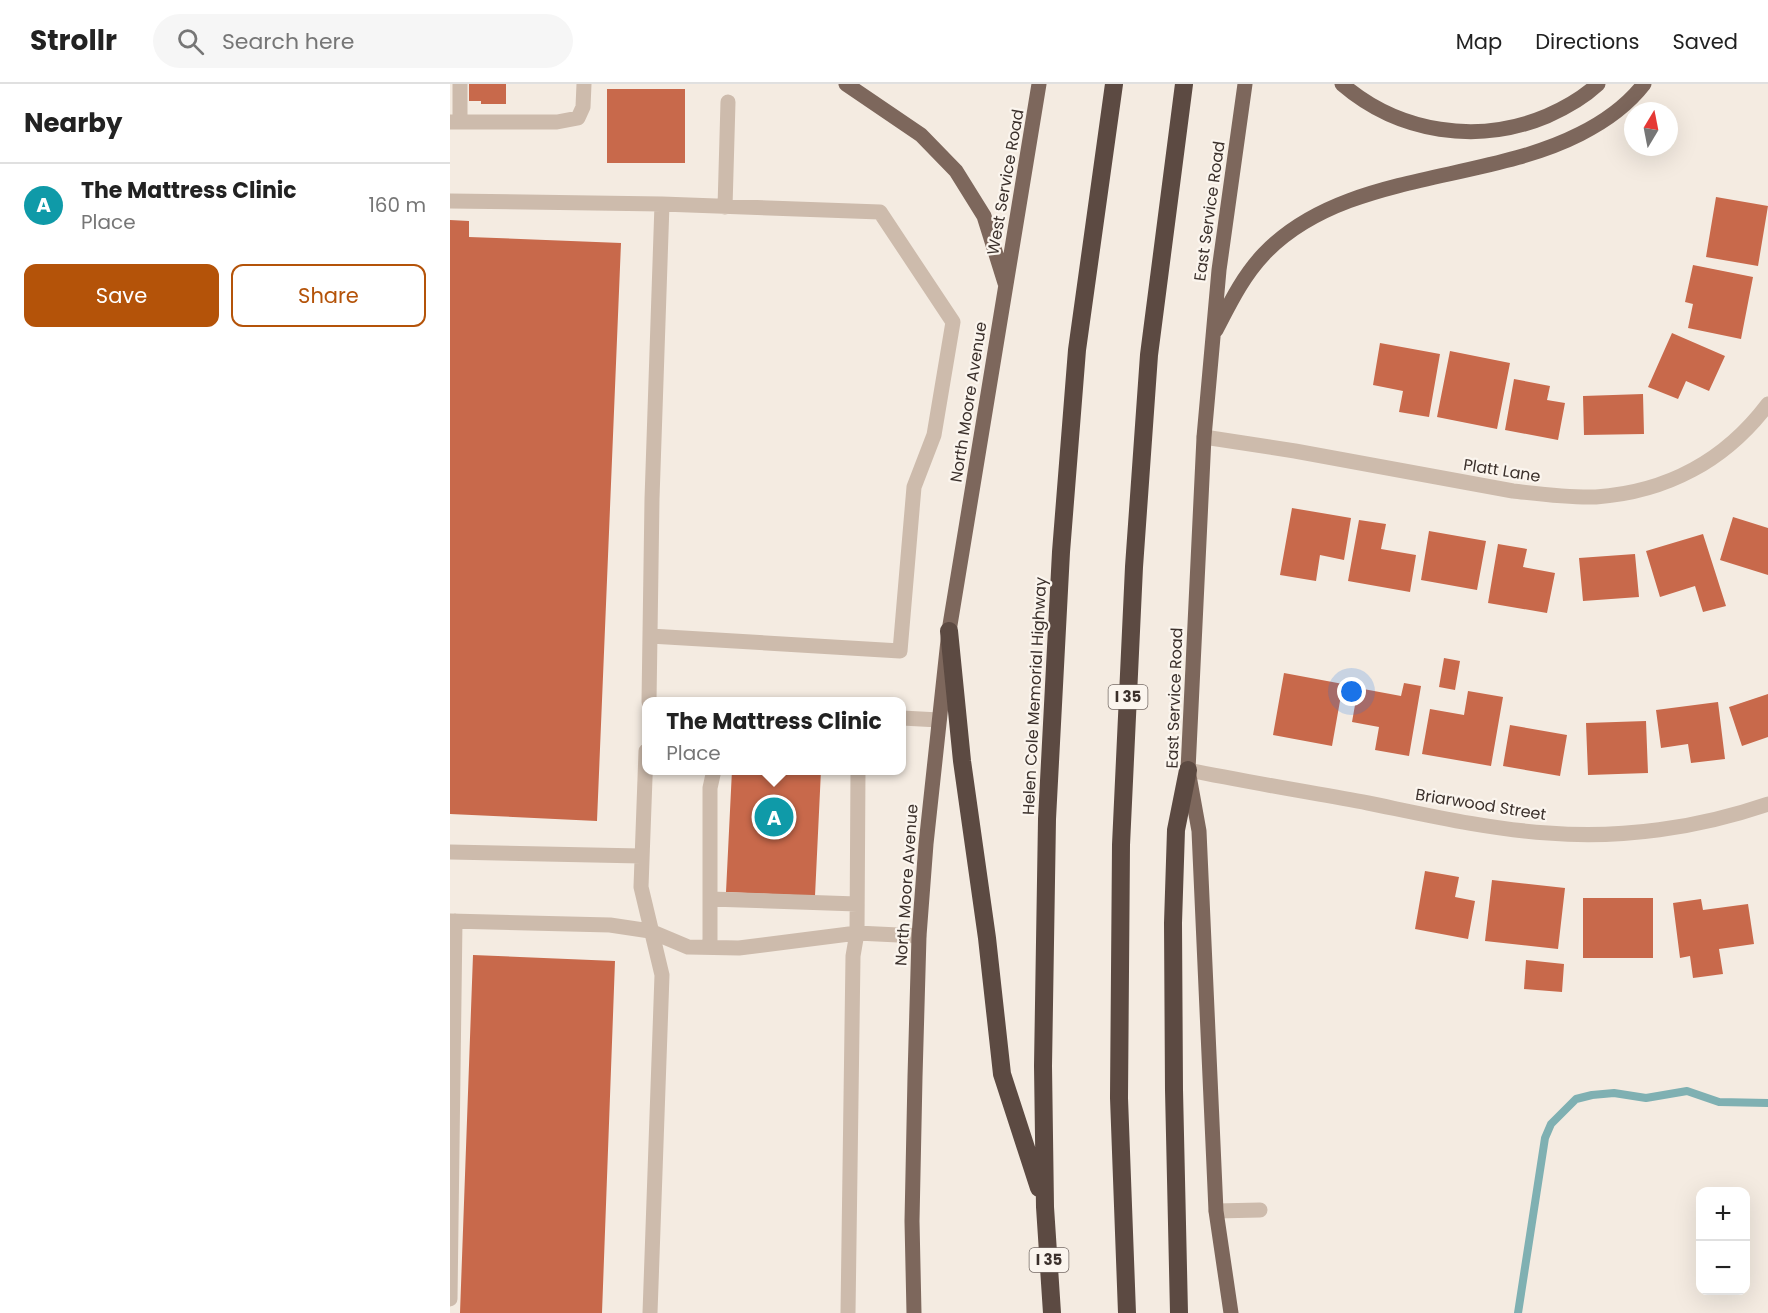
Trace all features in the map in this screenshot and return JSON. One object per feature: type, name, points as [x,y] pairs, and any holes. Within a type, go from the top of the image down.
[{"type":"highway","name":"Helen Cole Memorial Highway","points":[[1052,1313],[1045,1207],[1043,1066],[1047,831],[1061,552],[1077,350],[1114,84]]},
{"type":"highway","name":"I 35","points":[[1127,1313],[1119,1098],[1121,834],[1134,567],[1149,355],[1184,84]]},
{"type":"highway","points":[[949,632],[962,761],[987,938],[1002,1074],[1045,1207]]},
{"type":"highway","points":[[1179,1313],[1173,923],[1176,830],[1188,771]]},
{"type":"main road","points":[[846,84],[921,135],[956,171],[984,216],[1005,286]]},
{"type":"main road","name":"West Service Road","points":[[1005,286],[1039,84]]},
{"type":"main road","name":"East Service Road","points":[[1231,1313],[1216,1211],[1199,831],[1188,771],[1203,437],[1211,338],[1245,84]]},
{"type":"main road","points":[[1342,84],[1372,105],[1406,122],[1460,132],[1508,129],[1536,120],[1565,108],[1598,84]]},
{"type":"main road","points":[[1211,338],[1244,279],[1265,253],[1309,219],[1334,206],[1364,195],[1522,157],[1563,143],[1594,127],[1621,109],[1644,84]]},
{"type":"main road","name":"North Moore Avenue","points":[[914,1313],[912,1221],[919,936],[926,844],[949,632],[1005,286]]},
{"type":"street","points":[[460,84],[455,122],[557,122],[578,117],[583,107],[584,84]]},
{"type":"street","points":[[725,207],[728,102]]},
{"type":"street","points":[[450,201],[662,204],[880,212],[953,322],[934,435],[914,487],[900,651],[650,636]]},
{"type":"street","points":[[649,697],[653,460],[662,204]]},
{"type":"street","name":"Platt Lane","points":[[1203,437],[1295,451],[1513,491],[1595,497],[1667,483],[1701,466],[1733,443],[1768,404]]},
{"type":"street","points":[[906,718],[939,720]]},
{"type":"street","name":"Briarwood Street","points":[[1188,771],[1473,824],[1584,835],[1623,834],[1731,817],[1768,804]]},
{"type":"street","points":[[645,775],[641,887],[662,975],[650,1313]]},
{"type":"street","points":[[710,947],[710,788],[713,775]]},
{"type":"street","points":[[848,1313],[853,956],[857,933],[858,775]]},
{"type":"street","points":[[450,852],[641,856]]},
{"type":"street","points":[[710,899],[857,903]]},
{"type":"street","points":[[450,1299],[453,921],[610,925],[650,932],[688,947],[739,948],[857,933],[919,936]]},
{"type":"street","points":[[1216,1211],[1260,1210]]},
{"type":"building","points":[[469,84],[506,84],[506,104],[481,104],[481,101],[469,101]]},
{"type":"building","points":[[607,89],[685,89],[685,163],[607,163]]},
{"type":"building","points":[[1716,197],[1768,206],[1758,266],[1706,257]]},
{"type":"building","points":[[450,220],[469,221],[469,237],[621,243],[597,821],[450,814]]},
{"type":"building","points":[[1693,265],[1753,277],[1741,339],[1688,328],[1693,304],[1685,302]]},
{"type":"building","points":[[1672,333],[1725,356],[1709,391],[1686,381],[1678,399],[1648,387]]},
{"type":"building","points":[[1380,343],[1440,354],[1429,417],[1399,412],[1403,391],[1373,385]]},
{"type":"building","points":[[1450,351],[1510,363],[1497,429],[1437,417]]},
{"type":"building","points":[[1514,379],[1550,386],[1547,400],[1565,403],[1558,440],[1505,430]]},
{"type":"building","points":[[1643,394],[1644,434],[1584,435],[1583,396]]},
{"type":"building","points":[[1292,508],[1351,518],[1344,560],[1320,555],[1316,581],[1280,575]]},
{"type":"building","points":[[1733,517],[1768,528],[1768,575],[1720,560]]},
{"type":"building","points":[[1359,520],[1386,524],[1381,549],[1416,555],[1410,592],[1348,581]]},
{"type":"building","points":[[1429,531],[1486,541],[1477,590],[1421,580]]},
{"type":"building","points":[[1703,534],[1726,606],[1703,612],[1695,586],[1660,597],[1646,551]]},
{"type":"building","points":[[1498,544],[1527,549],[1523,567],[1555,573],[1547,613],[1488,603]]},
{"type":"building","points":[[1635,554],[1639,597],[1583,601],[1579,558]]},
{"type":"building","points":[[1444,658],[1460,661],[1455,690],[1439,687]]},
{"type":"building","points":[[1284,673],[1343,684],[1332,746],[1273,735]]},
{"type":"building","points":[[1404,683],[1421,686],[1409,756],[1375,750],[1379,727],[1352,722],[1358,688],[1401,696]]},
{"type":"building","points":[[1468,691],[1503,697],[1491,766],[1422,754],[1430,709],[1464,715]]},
{"type":"building","points":[[1768,694],[1768,737],[1742,746],[1729,707]]},
{"type":"building","points":[[1718,702],[1725,759],[1691,763],[1688,744],[1661,748],[1656,710]]},
{"type":"building","points":[[1646,721],[1648,773],[1588,775],[1586,723]]},
{"type":"building","points":[[1510,725],[1567,735],[1560,776],[1503,766]]},
{"type":"building","points":[[732,775],[821,775],[815,896],[726,892]]},
{"type":"building","points":[[1425,871],[1459,877],[1455,897],[1475,901],[1468,939],[1415,929]]},
{"type":"building","points":[[1492,880],[1565,888],[1558,949],[1485,941]]},
{"type":"building","points":[[1583,898],[1653,898],[1653,958],[1583,958]]},
{"type":"building","points":[[1701,899],[1703,910],[1748,904],[1754,944],[1719,949],[1723,974],[1693,978],[1690,956],[1680,958],[1673,903]]},
{"type":"building","points":[[473,955],[615,961],[602,1313],[460,1313]]},
{"type":"building","points":[[1526,960],[1564,964],[1562,992],[1524,989]]},
{"type":"waterway","points":[[1518,1313],[1545,1138],[1551,1124],[1576,1099],[1614,1093],[1646,1098],[1687,1091],[1719,1102],[1768,1103]]},
{"type":"place","name":"The Mattress Clinic","points":[[774,817]]}]
